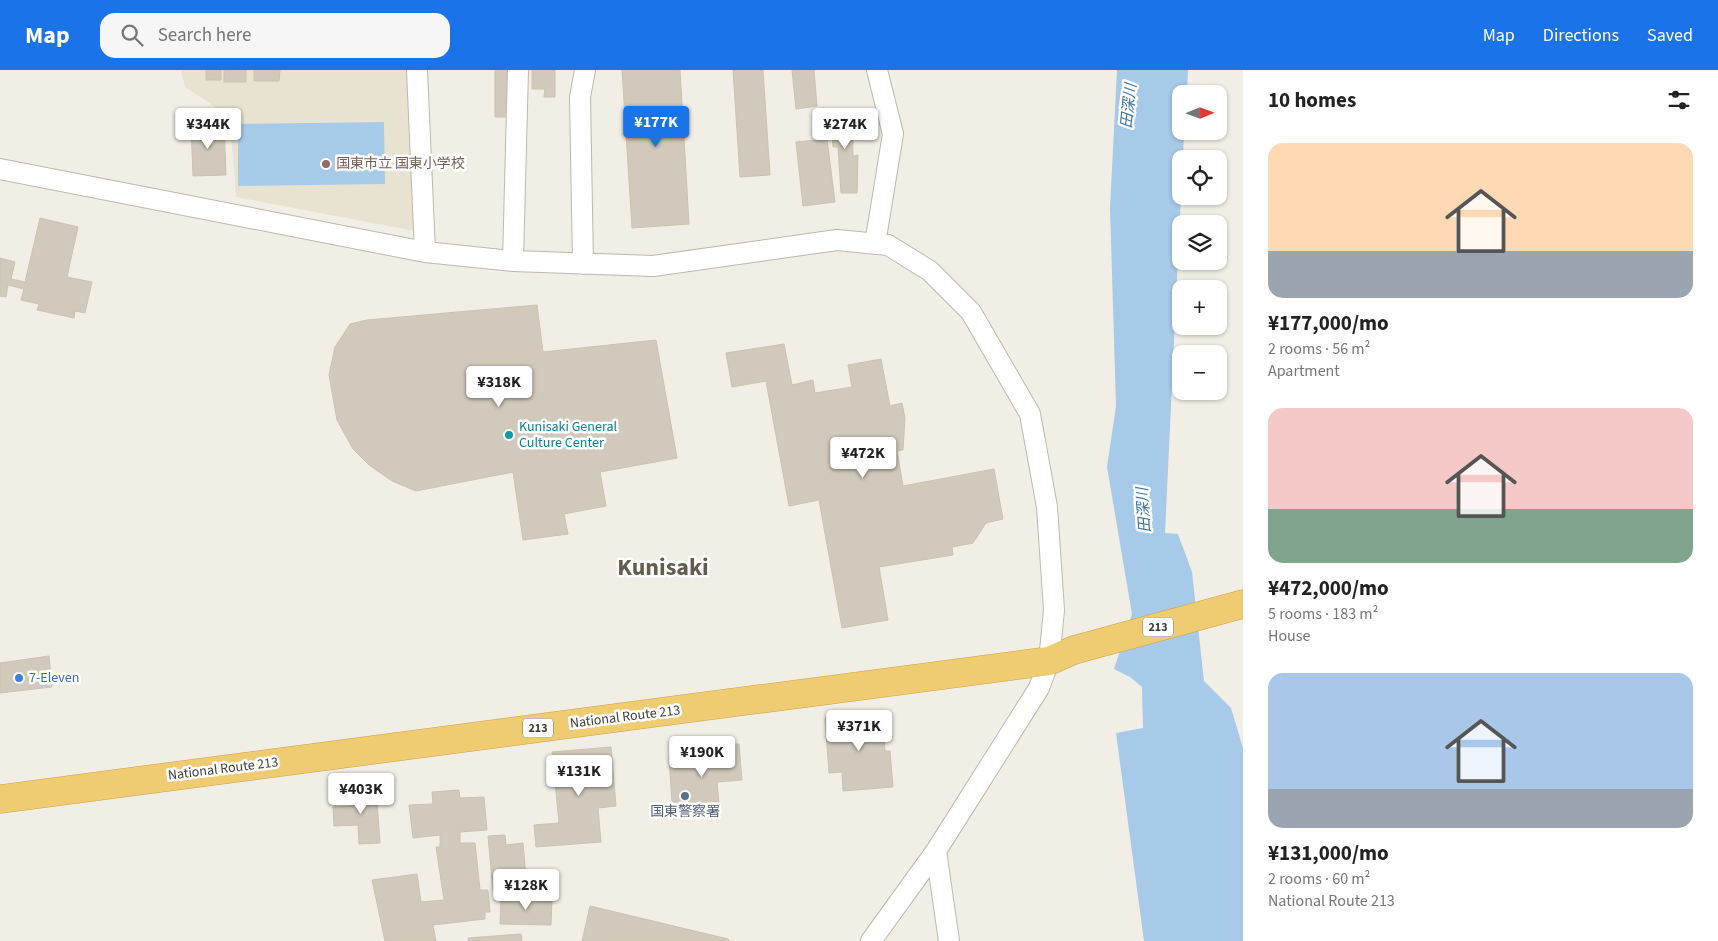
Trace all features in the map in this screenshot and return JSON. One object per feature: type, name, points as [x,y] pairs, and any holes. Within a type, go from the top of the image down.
[{"type":"highway","name":"National Route 213","points":[[0,798],[1049,661],[1074,650],[1243,604]]},
{"type":"street","points":[[417,70],[425,252]]},
{"type":"street","points":[[513,261],[518,70]]},
{"type":"street","points":[[583,264],[580,96],[585,70]]},
{"type":"street","points":[[875,244],[893,134],[877,70]]},
{"type":"street","points":[[0,169],[425,252],[513,261],[653,266],[837,240],[888,245],[930,271],[971,312],[1030,414],[1047,507],[1054,610],[1049,661],[1039,688],[936,851],[871,941]]},
{"type":"street","points":[[936,851],[949,941]]},
{"type":"shaded area","name":"国東市立 国東小学校","points":[[181,70],[415,70],[420,232],[236,197],[231,132],[224,117],[211,104],[185,87]]},
{"type":"water","name":"田深川","points":[[1117,70],[1188,70],[1187,85],[1172,85],[1172,140],[1184,140],[1183,150],[1172,150],[1172,205],[1181,205],[1180,215],[1172,215],[1172,270],[1177,270],[1177,280],[1172,280],[1172,335],[1174,335],[1174,345],[1172,345],[1165,533],[1178,534],[1192,572],[1204,681],[1231,708],[1243,748],[1243,941],[1144,941],[1116,733],[1143,728],[1142,687],[1130,677],[1114,669],[1132,614],[1107,467],[1116,406],[1110,208]]},
{"type":"water","points":[[384,122],[385,184],[238,186],[238,124]]},
{"type":"building","points":[[206,70],[221,70],[221,80],[206,80]]},
{"type":"building","points":[[224,70],[246,70],[246,82],[224,82]]},
{"type":"building","points":[[254,70],[280,70],[279,81],[254,81]]},
{"type":"building","points":[[495,70],[508,70],[508,117],[495,117]]},
{"type":"building","points":[[532,70],[555,70],[555,97],[544,97],[545,89],[532,89]]},
{"type":"building","points":[[622,70],[680,70],[689,224],[632,228]]},
{"type":"building","points":[[733,70],[763,70],[770,175],[740,177]]},
{"type":"building","points":[[792,70],[814,70],[817,106],[796,109]]},
{"type":"building","points":[[852,110],[853,156],[858,155],[857,193],[841,193],[838,147],[833,147],[831,111]]},
{"type":"building","points":[[224,124],[226,175],[193,176],[191,125]]},
{"type":"building","points":[[827,139],[835,202],[803,206],[796,142]]},
{"type":"building","points":[[40,218],[78,227],[67,277],[92,282],[85,313],[75,311],[74,318],[37,310],[39,304],[21,300],[24,289],[8,285],[6,297],[0,296],[0,258],[15,262],[11,279],[25,282]]},
{"type":"building","name":"Kunisaki General Culture Center","points":[[537,305],[543,352],[656,340],[677,458],[600,472],[606,506],[564,514],[568,534],[523,540],[513,472],[416,491],[392,481],[369,465],[353,449],[337,420],[329,375],[335,347],[350,324],[367,320]]},
{"type":"building","points":[[784,344],[792,385],[813,380],[815,393],[852,387],[848,365],[881,359],[890,406],[902,403],[905,418],[903,450],[897,451],[903,486],[994,469],[1003,519],[986,523],[973,543],[952,547],[953,555],[879,567],[888,620],[842,628],[819,500],[789,506],[766,381],[732,387],[726,353]]},
{"type":"building","points":[[49,656],[52,687],[0,693],[0,663]]},
{"type":"building","points":[[882,713],[885,751],[890,751],[893,787],[843,791],[842,772],[829,773],[825,718]]},
{"type":"building","points":[[711,738],[712,746],[739,744],[742,780],[717,782],[720,816],[673,819],[669,757],[691,756],[690,740]]},
{"type":"building","points":[[611,747],[616,806],[598,808],[601,842],[536,847],[534,825],[559,823],[552,752]]},
{"type":"building","points":[[376,788],[380,843],[359,844],[358,825],[334,826],[333,807],[351,806],[350,790]]},
{"type":"building","points":[[459,790],[460,798],[484,797],[487,830],[460,832],[460,843],[475,843],[480,890],[488,890],[490,912],[485,912],[485,919],[433,925],[436,941],[385,941],[372,880],[417,874],[421,902],[444,900],[436,847],[440,847],[440,835],[413,838],[409,805],[433,804],[432,792]]},
{"type":"building","points":[[505,835],[506,845],[523,843],[527,888],[493,891],[488,836]]},
{"type":"building","points":[[501,897],[552,898],[551,925],[500,924]]},
{"type":"building","points":[[590,906],[728,939],[729,941],[582,941]]},
{"type":"building","points":[[521,934],[522,941],[468,941],[468,938]]},
{"type":"place","name":"国東市立 国東小学校","points":[[326,164]]},
{"type":"place","name":"Kunisaki General Culture Center","points":[[509,435]]},
{"type":"place","name":"7-Eleven","points":[[19,678]]},
{"type":"place","name":"国東警察署","points":[[685,796]]},
{"type":"district","name":"Kunisaki","points":[[663,567]]}]
